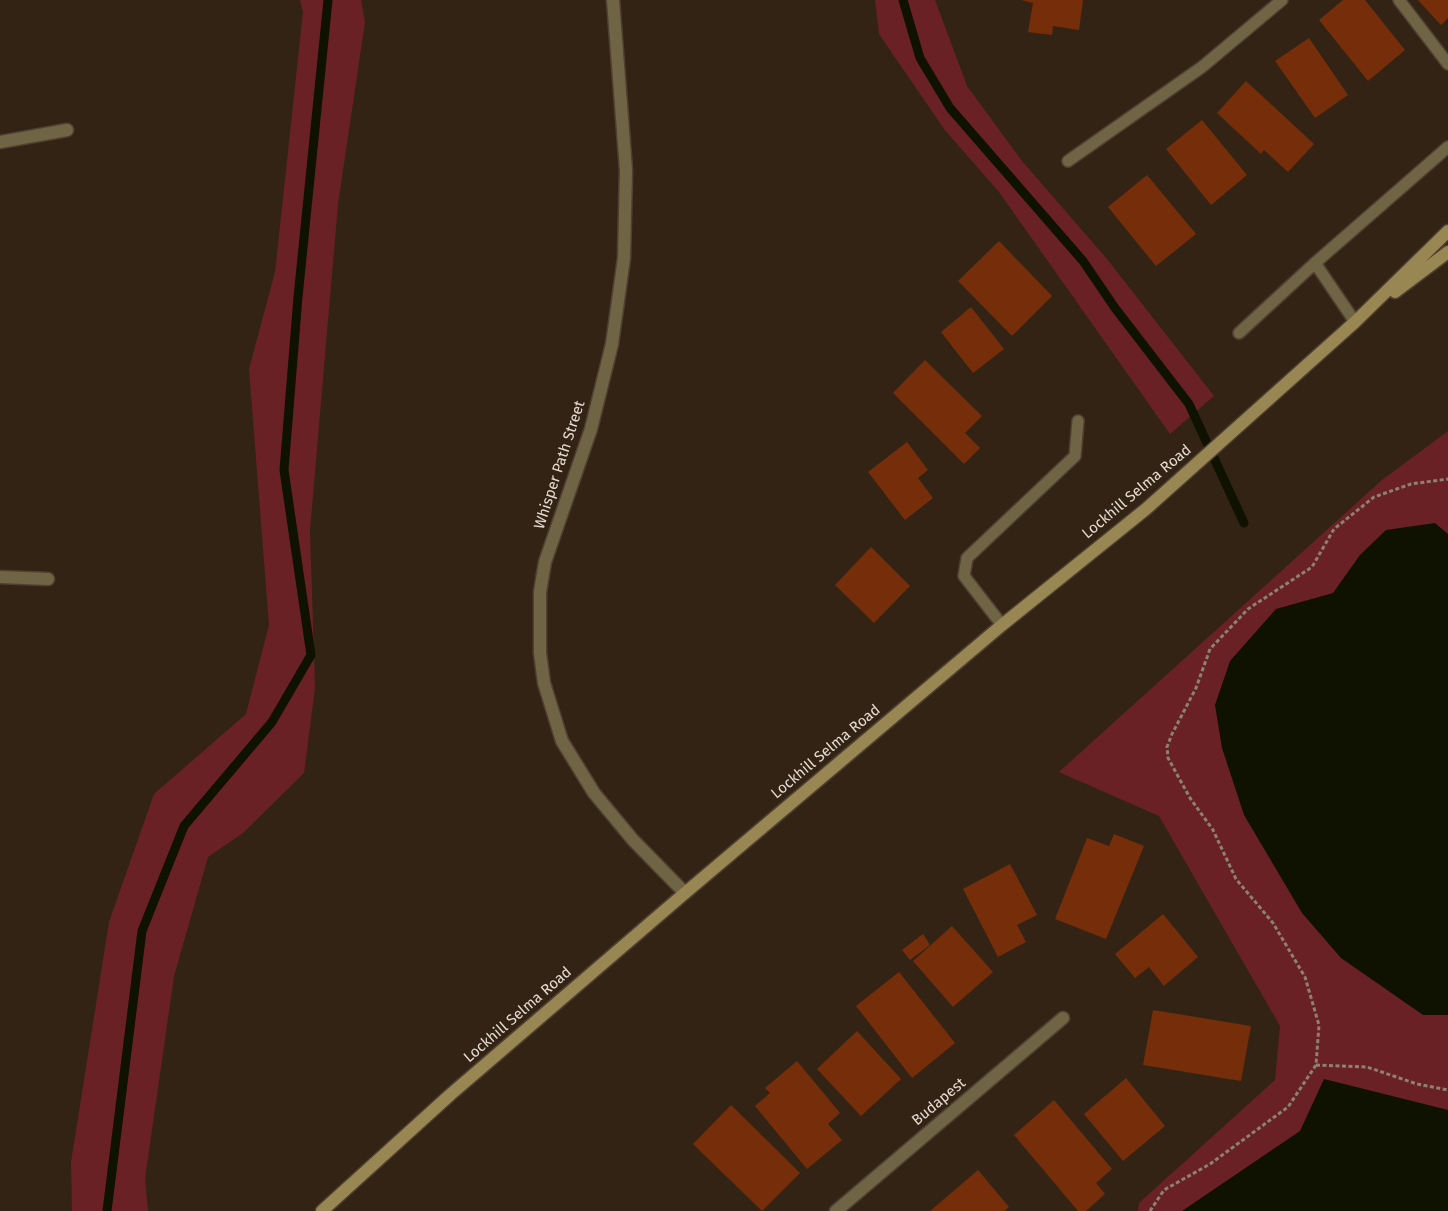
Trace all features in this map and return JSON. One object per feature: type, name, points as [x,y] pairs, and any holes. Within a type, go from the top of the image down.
[{"type":"main road","name":"Lockhill Selma Road","points":[[322,1211],[451,1094],[685,893],[1002,625],[1146,509],[1355,322],[1448,231]]},
{"type":"main road","name":"Lockhill Selma Road","points":[[1355,322],[1448,252]]},
{"type":"street","name":"Whisper Path Street","points":[[613,0],[626,170],[624,258],[612,344],[591,429],[545,562],[540,592],[540,653],[546,690],[562,741],[594,793],[633,840],[685,893]]},
{"type":"street","points":[[0,142],[66,130]]},
{"type":"street","points":[[0,577],[48,580]]},
{"type":"street","name":"Budapest","points":[[836,1211],[1062,1018]]},
{"type":"lane","points":[[1068,161],[1202,67],[1282,0]]},
{"type":"lane","points":[[1399,0],[1448,64]]},
{"type":"lane","points":[[1239,333],[1315,263],[1448,147]]},
{"type":"lane","points":[[1315,263],[1355,322]]},
{"type":"lane","points":[[1002,625],[964,576],[967,558],[1075,456],[1078,421]]},
{"type":"path","points":[[1150,1211],[1164,1190],[1210,1164],[1288,1107],[1316,1065],[1319,1025],[1305,977],[1273,923],[1236,879],[1213,830],[1190,798],[1168,758],[1167,747],[1172,734],[1196,688],[1210,649],[1248,609],[1312,567],[1334,529],[1374,497],[1411,484],[1448,479]]},
{"type":"path","points":[[1316,1065],[1367,1067],[1417,1084],[1448,1090]]},
{"type":"shaded area","points":[[300,0],[361,0],[365,22],[338,204],[310,530],[315,688],[304,773],[243,833],[208,857],[174,976],[145,1179],[148,1211],[72,1211],[71,1162],[109,922],[154,794],[246,714],[269,625],[249,369],[275,272],[303,12]]},
{"type":"shaded area","points":[[875,0],[935,0],[967,86],[1022,161],[1107,259],[1214,396],[1170,434],[999,192],[944,129],[879,34]]},
{"type":"shaded area","points":[[1448,431],[1448,1211],[1138,1211],[1139,1203],[1275,1080],[1280,1026],[1159,816],[1059,772],[1382,480]]},
{"type":"shaded area","points":[[1435,523],[1448,534],[1448,1015],[1423,1015],[1341,958],[1302,913],[1244,815],[1222,748],[1215,705],[1230,661],[1276,609],[1333,593],[1360,555],[1386,530]]},
{"type":"shaded area","points":[[1324,1079],[1448,1110],[1448,1211],[1182,1211],[1300,1131]]},
{"type":"building","points":[[1021,0],[1083,0],[1079,30],[1053,26],[1052,35],[1028,32],[1033,3]]},
{"type":"building","points":[[1343,0],[1365,0],[1405,50],[1368,81],[1319,20]]},
{"type":"building","points":[[1418,0],[1448,0],[1448,18],[1441,25]]},
{"type":"building","points":[[1309,38],[1348,95],[1315,118],[1275,61]]},
{"type":"building","points":[[1246,81],[1314,144],[1288,172],[1264,150],[1261,154],[1217,113]]},
{"type":"building","points":[[1202,120],[1247,175],[1211,205],[1166,149]]},
{"type":"building","points":[[1147,175],[1196,234],[1156,266],[1108,207]]},
{"type":"building","points":[[999,241],[1052,296],[1012,336],[958,281]]},
{"type":"building","points":[[971,307],[1004,349],[973,373],[941,332]]},
{"type":"building","points":[[925,360],[982,416],[965,433],[980,448],[964,464],[893,393]]},
{"type":"building","points":[[907,442],[928,470],[918,478],[933,498],[905,520],[868,472]]},
{"type":"building","points":[[871,547],[910,586],[874,623],[835,585]]},
{"type":"building","points":[[1114,834],[1144,846],[1106,939],[1055,919],[1087,838],[1109,846]]},
{"type":"building","points":[[1010,864],[1037,915],[1017,925],[1026,942],[998,957],[963,889]]},
{"type":"building","points":[[1163,914],[1198,957],[1164,986],[1149,967],[1135,978],[1115,954]]},
{"type":"building","points":[[952,926],[993,972],[953,1007],[913,961]]},
{"type":"building","points":[[923,934],[930,945],[910,960],[902,950]]},
{"type":"building","points":[[899,972],[955,1043],[912,1078],[856,1006]]},
{"type":"building","points":[[1153,1010],[1251,1026],[1241,1081],[1143,1065]]},
{"type":"building","points":[[857,1031],[901,1079],[861,1116],[817,1069]]},
{"type":"building","points":[[797,1061],[840,1113],[828,1124],[842,1140],[807,1169],[755,1106],[770,1093],[765,1088]]},
{"type":"building","points":[[1126,1078],[1165,1126],[1123,1161],[1084,1114]]},
{"type":"building","points":[[1054,1100],[1112,1169],[1096,1183],[1105,1194],[1086,1211],[1078,1211],[1014,1135]]},
{"type":"building","points":[[731,1105],[800,1173],[762,1211],[693,1144]]},
{"type":"building","points":[[978,1170],[1009,1207],[1004,1211],[930,1211]]},
{"type":"waterway","points":[[107,1211],[142,931],[184,826],[272,722],[311,655],[284,470],[298,297],[328,0]]},
{"type":"waterway","points":[[903,0],[920,58],[950,108],[1083,261],[1115,308],[1189,404],[1244,523]]}]
